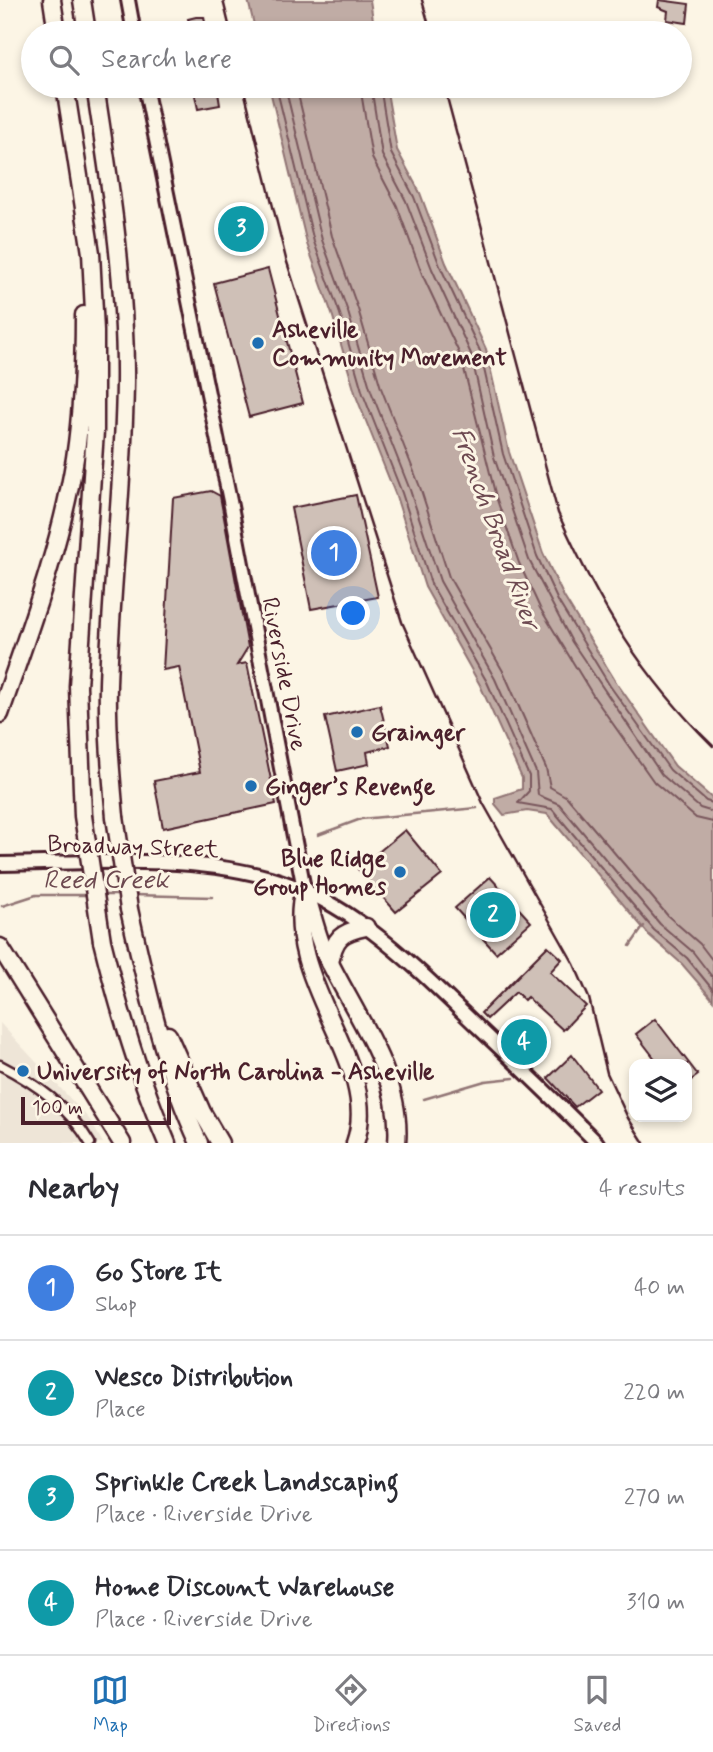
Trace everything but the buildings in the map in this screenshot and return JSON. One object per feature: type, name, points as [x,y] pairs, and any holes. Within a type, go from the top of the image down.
[{"type":"highway","points":[[52,0],[55,21]]},
{"type":"highway","points":[[82,0],[85,21]]},
{"type":"highway","points":[[67,98],[91,253],[96,380],[78,686],[83,816],[102,941],[120,1013],[146,1093],[167,1143]]},
{"type":"highway","points":[[97,98],[115,215],[125,331],[124,432],[108,687],[108,743],[115,817],[121,872],[150,996],[152,1016],[174,1083],[199,1143]]},
{"type":"highway","points":[[0,714],[45,584],[75,459],[84,349],[84,287],[76,186],[79,173]]},
{"type":"highway","points":[[304,889],[330,964],[387,1078],[396,1109],[397,1143]]},
{"type":"highway","points":[[304,889],[298,912],[301,947],[355,1084],[361,1112],[355,1143]]},
{"type":"highway","points":[[330,964],[334,943],[339,935],[366,927]]},
{"type":"highway","points":[[0,947],[122,1143]]},
{"type":"highway","points":[[150,996],[162,1015],[202,1112],[219,1143]]},
{"type":"main road","points":[[128,0],[132,21]]},
{"type":"main road","name":"Riverside Drive","points":[[147,98],[230,501],[304,889]]},
{"type":"main road","name":"Broadway Street","points":[[0,864],[211,866],[268,877],[304,889]]},
{"type":"main road","points":[[304,889],[366,927],[466,1016],[597,1143]]},
{"type":"street","points":[[0,1065],[29,1080],[54,1099],[90,1143]]},
{"type":"shaded area","name":"University of North Carolina - Asheville","points":[[0,1023],[90,1120],[103,1143],[0,1143]]},
{"type":"water","points":[[248,0],[370,0],[373,21],[253,21]]},
{"type":"water","name":"French Broad River","points":[[272,98],[388,98],[397,150],[420,193],[446,263],[486,349],[509,452],[543,553],[564,597],[616,682],[675,766],[713,799],[713,1000],[682,964],[649,935],[547,814],[527,811],[504,815],[495,804],[495,798],[522,789],[522,778],[480,685],[425,587],[396,496],[356,396],[333,317],[307,244]]},
{"type":"waterway","name":"Reed Creek","points":[[318,835],[361,819],[477,808]]},
{"type":"waterway","name":"Reed Creek","points":[[2,906],[36,895],[88,895]]},
{"type":"waterway","name":"Reed Creek","points":[[102,895],[119,895]]},
{"type":"waterway","name":"Reed Creek","points":[[133,895],[212,897]]},
{"type":"waterway","points":[[630,946],[644,926]]},
{"type":"waterway","points":[[424,1099],[485,1081],[514,1078]]},
{"type":"railway","points":[[223,0],[228,21]]},
{"type":"railway","points":[[422,0],[428,21]]},
{"type":"railway","points":[[246,98],[286,259],[402,622],[483,803],[574,964],[589,998],[607,1073],[628,1118],[644,1143]]},
{"type":"railway","points":[[447,98],[558,513],[589,578],[643,666],[687,720],[713,746]]},
{"type":"place","name":"Sprinkle Creek Landscaping","points":[[241,229]]},
{"type":"place","name":"Asheville Community Movement","points":[[258,343]]},
{"type":"place","name":"Go Store It","points":[[334,553]]},
{"type":"place","name":"Grainger","points":[[357,732]]},
{"type":"place","name":"Ginger’s Revenge","points":[[251,786]]},
{"type":"place","name":"Blue Ridge Group Homes","points":[[400,872]]},
{"type":"place","name":"Wesco Distribution","points":[[493,915]]},
{"type":"place","name":"Home Discount Warehouse","points":[[524,1042]]},
{"type":"place","name":"University of North Carolina - Asheville","points":[[23,1071]]}]
